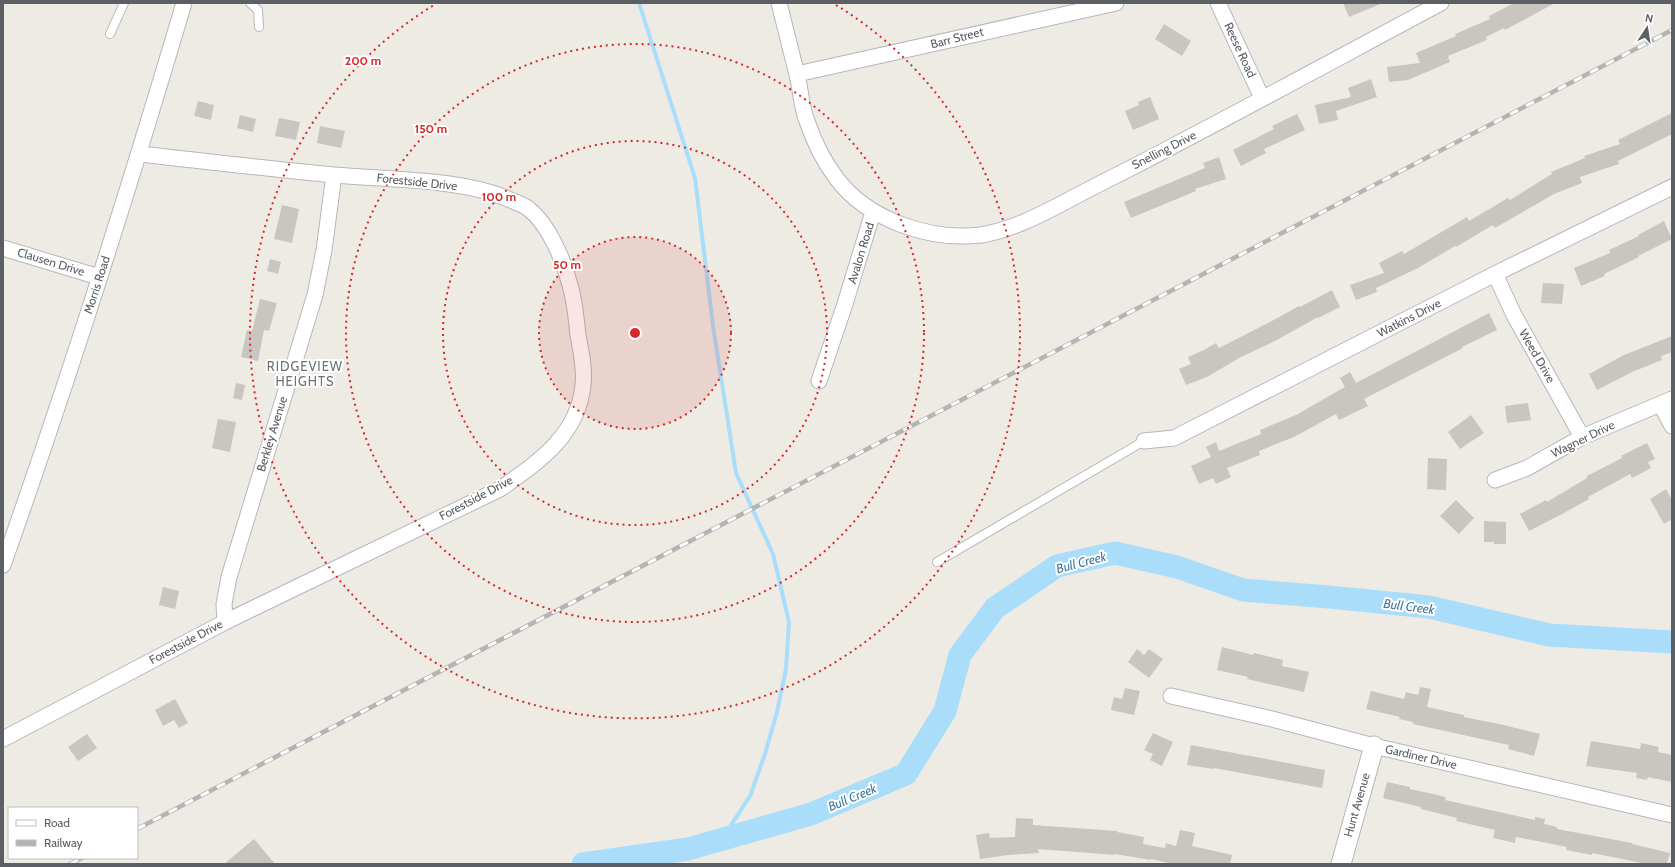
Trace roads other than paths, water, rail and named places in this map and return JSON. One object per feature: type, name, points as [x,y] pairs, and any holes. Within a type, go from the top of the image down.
[{"type":"street","name":"Morris Road","points":[[3,565],[52,426],[139,154],[184,3]]},
{"type":"street","name":"Avalon Road","points":[[779,3],[788,44],[797,74],[806,120],[823,158],[837,180],[850,194],[873,212],[846,304],[819,381]]},
{"type":"street","name":"Barr Street","points":[[797,74],[1116,3]]},
{"type":"street","name":"Reese Road","points":[[1218,3],[1262,98]]},
{"type":"street","name":"Snelling Drive","points":[[873,212],[904,225],[933,233],[956,236],[981,234],[1020,225],[1204,130],[1441,3]]},
{"type":"street","name":"Forestside Drive","points":[[3,739],[225,622],[500,489],[552,449],[566,432],[578,406],[583,386],[583,367],[570,286],[563,264],[549,234],[540,220],[528,208],[498,194],[458,186],[334,175],[139,154]]},
{"type":"street","name":"Berkley Avenue","points":[[225,622],[224,604],[228,577],[315,295],[324,250],[334,175]]},
{"type":"street","name":"Watkins Drive","points":[[1144,441],[1174,438],[1495,274],[1672,187]]},
{"type":"street","name":"Clausen Drive","points":[[3,248],[99,277]]},
{"type":"street","name":"Weed Drive","points":[[1495,274],[1514,315],[1582,437]]},
{"type":"street","name":"Wagner Drive","points":[[1495,480],[1527,468],[1582,437],[1666,402]]},
{"type":"street","points":[[1666,402],[1672,426]]},
{"type":"street","name":"Gardiner Drive","points":[[1171,696],[1374,746],[1672,815]]},
{"type":"street","name":"Hunt Avenue","points":[[1341,864],[1374,746]]},
{"type":"lane","points":[[110,34],[124,3]]},
{"type":"lane","points":[[250,3],[258,10],[259,28]]},
{"type":"lane","points":[[937,562],[1144,441]]},
{"type":"waterway","points":[[639,3],[695,178],[713,326],[736,473],[773,554],[789,622],[786,669],[777,712],[765,754],[750,796],[722,839]]},
{"type":"waterway","name":"Bull Creek","points":[[583,864],[688,849],[811,814],[906,774],[945,711],[960,655],[995,608],[1057,566],[1115,553],[1177,567],[1243,590],[1429,607],[1549,635],[1672,642]]},
{"type":"railway","points":[[138,828],[1672,30]]},
{"type":"railway","points":[[70,864],[80,859]]},
{"type":"district","name":"RIDGEVIEW HEIGHTS","points":[[305,374]]}]
